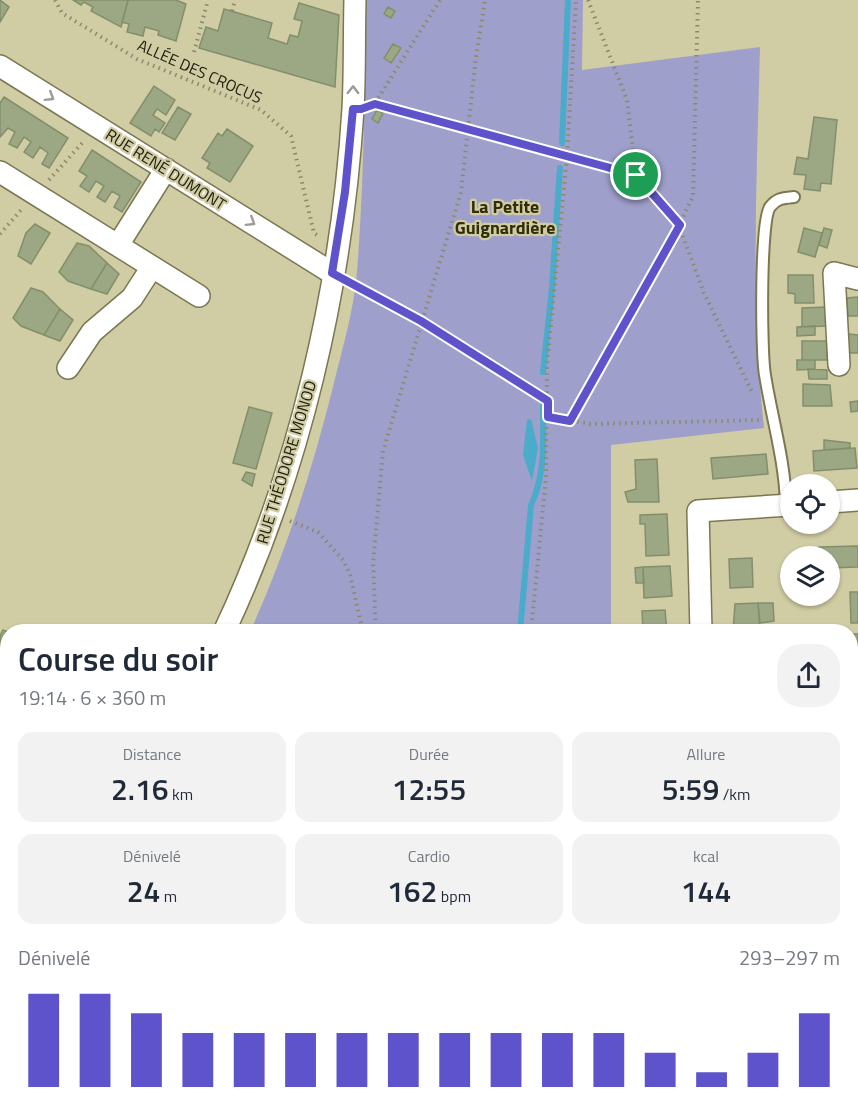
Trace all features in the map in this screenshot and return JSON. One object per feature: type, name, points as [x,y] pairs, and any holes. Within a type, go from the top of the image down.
[{"type":"street","name":"RUE THÉODORE MONOD","points":[[227,624],[272,513],[298,434],[315,365],[336,250],[353,109],[355,0]]},
{"type":"street","name":"RUE RENÉ DUMONT","points":[[1,69],[332,273]]},
{"type":"street","points":[[118,245],[166,169]]},
{"type":"street","points":[[0,172],[199,296]]},
{"type":"street","points":[[68,368],[92,332],[132,298],[152,267]]},
{"type":"street","points":[[839,365],[834,273],[858,279]]},
{"type":"street","points":[[840,502],[858,501]]},
{"type":"street","points":[[701,624],[698,511],[780,506]]},
{"type":"lane","points":[[785,474],[764,372],[764,235],[768,209],[779,199],[794,197]]},
{"type":"path","name":"ALLÉE DES CROCUS","points":[[55,0],[62,13],[137,59],[261,110],[291,136],[314,233],[336,250]]},
{"type":"path","points":[[194,52],[208,0]]},
{"type":"path","points":[[232,11],[235,0]]},
{"type":"path","points":[[375,104],[440,0]]},
{"type":"path","points":[[376,624],[373,564],[383,451],[421,321],[447,245],[461,192],[486,0]]},
{"type":"path","points":[[532,624],[546,477],[547,365],[567,156],[576,0]]},
{"type":"path","points":[[588,0],[627,100],[636,175]]},
{"type":"path","points":[[570,421],[680,225],[693,196],[698,0]]},
{"type":"path","points":[[353,109],[375,104],[636,175],[680,225],[704,293],[755,399]]},
{"type":"path","points":[[332,273],[421,321],[548,401]]},
{"type":"path","points":[[548,417],[603,424],[765,419],[760,409]]},
{"type":"path","points":[[290,521],[318,532],[343,560],[350,574],[361,624]]},
{"type":"shaded area","points":[[366,0],[583,0],[582,70],[760,47],[756,286],[764,428],[611,445],[611,624],[253,624],[287,541],[307,480],[347,330],[357,272],[365,102]]},
{"type":"shaded area","points":[[531,419],[538,448],[532,481],[523,455],[527,420]]},
{"type":"building","points":[[0,0],[9,7],[0,22]]},
{"type":"building","points":[[73,0],[128,1],[121,27],[91,11],[93,7],[84,2],[81,5]]},
{"type":"building","points":[[128,0],[176,0],[186,4],[176,41],[158,35],[159,31],[145,27],[143,36],[127,32],[129,24],[122,22]]},
{"type":"building","points":[[299,3],[339,15],[335,87],[199,48],[206,27],[218,31],[224,9],[272,23],[268,38],[287,44],[290,35],[298,37],[302,21],[294,19]]},
{"type":"building","points":[[388,7],[395,11],[391,18],[384,14]]},
{"type":"building","points":[[393,44],[401,48],[391,63],[384,58]]},
{"type":"building","points":[[154,86],[175,100],[166,115],[157,109],[153,115],[165,123],[159,132],[155,129],[151,136],[130,123]]},
{"type":"building","points":[[4,97],[68,138],[49,168],[42,164],[48,153],[40,147],[33,158],[24,152],[31,142],[24,137],[17,148],[9,144],[15,132],[8,128],[0,137],[0,103]]},
{"type":"building","points":[[178,107],[191,114],[175,140],[162,133]]},
{"type":"building","points":[[377,110],[383,113],[378,123],[372,119]]},
{"type":"building","points":[[814,117],[837,120],[831,184],[821,183],[820,191],[804,189],[806,175],[794,174],[797,157],[808,159]]},
{"type":"building","points":[[227,129],[253,146],[230,182],[207,168],[210,163],[202,158],[218,133],[222,136]]},
{"type":"building","points":[[92,150],[141,182],[122,212],[114,207],[120,196],[112,191],[105,202],[97,197],[104,186],[96,181],[89,192],[80,186],[87,176],[79,171]]},
{"type":"building","points":[[35,224],[50,233],[31,264],[18,256],[26,233]]},
{"type":"building","points":[[804,228],[822,233],[815,257],[798,252]]},
{"type":"building","points":[[824,228],[832,230],[827,248],[819,245]]},
{"type":"building","points":[[77,243],[89,246],[107,263],[91,289],[68,281],[59,272]]},
{"type":"building","points":[[107,263],[119,274],[107,294],[91,289]]},
{"type":"building","points":[[788,275],[813,275],[814,303],[795,303],[795,294],[788,293]]},
{"type":"building","points":[[31,288],[43,292],[60,309],[44,335],[21,326],[13,318]]},
{"type":"building","points":[[858,297],[858,316],[848,316],[847,298]]},
{"type":"building","points":[[826,307],[826,326],[802,327],[802,308]]},
{"type":"building","points":[[60,309],[73,320],[60,341],[44,335]]},
{"type":"building","points":[[815,326],[815,335],[797,336],[797,327]]},
{"type":"building","points":[[848,334],[858,335],[858,353],[848,353]]},
{"type":"building","points":[[802,341],[827,341],[827,360],[802,360]]},
{"type":"building","points":[[797,360],[815,360],[815,369],[797,370]]},
{"type":"building","points":[[808,369],[827,370],[827,379],[809,379]]},
{"type":"building","points":[[803,384],[830,385],[832,406],[803,406]]},
{"type":"building","points":[[858,401],[858,411],[851,412],[850,402]]},
{"type":"building","points":[[249,407],[272,413],[256,469],[233,463]]},
{"type":"building","points":[[824,440],[850,443],[850,448],[824,450]]},
{"type":"building","points":[[855,448],[857,468],[814,471],[813,451]]},
{"type":"building","points":[[766,454],[768,474],[713,479],[711,458]]},
{"type":"building","points":[[657,459],[659,502],[628,502],[625,492],[636,489],[635,460]]},
{"type":"building","points":[[246,472],[255,474],[252,486],[242,480]]},
{"type":"building","points":[[667,514],[669,555],[646,556],[645,524],[640,524],[640,515]]},
{"type":"building","points":[[840,546],[858,546],[858,567],[840,568]]},
{"type":"building","points":[[752,558],[753,587],[730,588],[729,559]]},
{"type":"building","points":[[670,566],[672,596],[644,598],[643,567]]},
{"type":"building","points":[[643,567],[644,583],[636,583],[635,568]]},
{"type":"building","points":[[850,592],[858,592],[858,623],[851,623]]},
{"type":"building","points":[[758,603],[759,624],[734,624],[735,604]]},
{"type":"building","points":[[758,603],[773,603],[774,621],[760,623]]},
{"type":"building","points":[[665,610],[666,624],[643,624],[642,611]]},
{"type":"waterway","points":[[562,143],[568,0]]},
{"type":"waterway","points":[[543,372],[552,287],[560,168]]},
{"type":"waterway","points":[[521,624],[531,505],[541,469],[543,406]]},
{"type":"district","name":"La Petite Guignardière","points":[[505,216]]},
{"type":"route","points":[[375,104],[636,175],[680,225],[570,421],[548,417],[548,401],[421,321],[349,280],[332,273],[345,192],[353,109],[375,104]]}]
